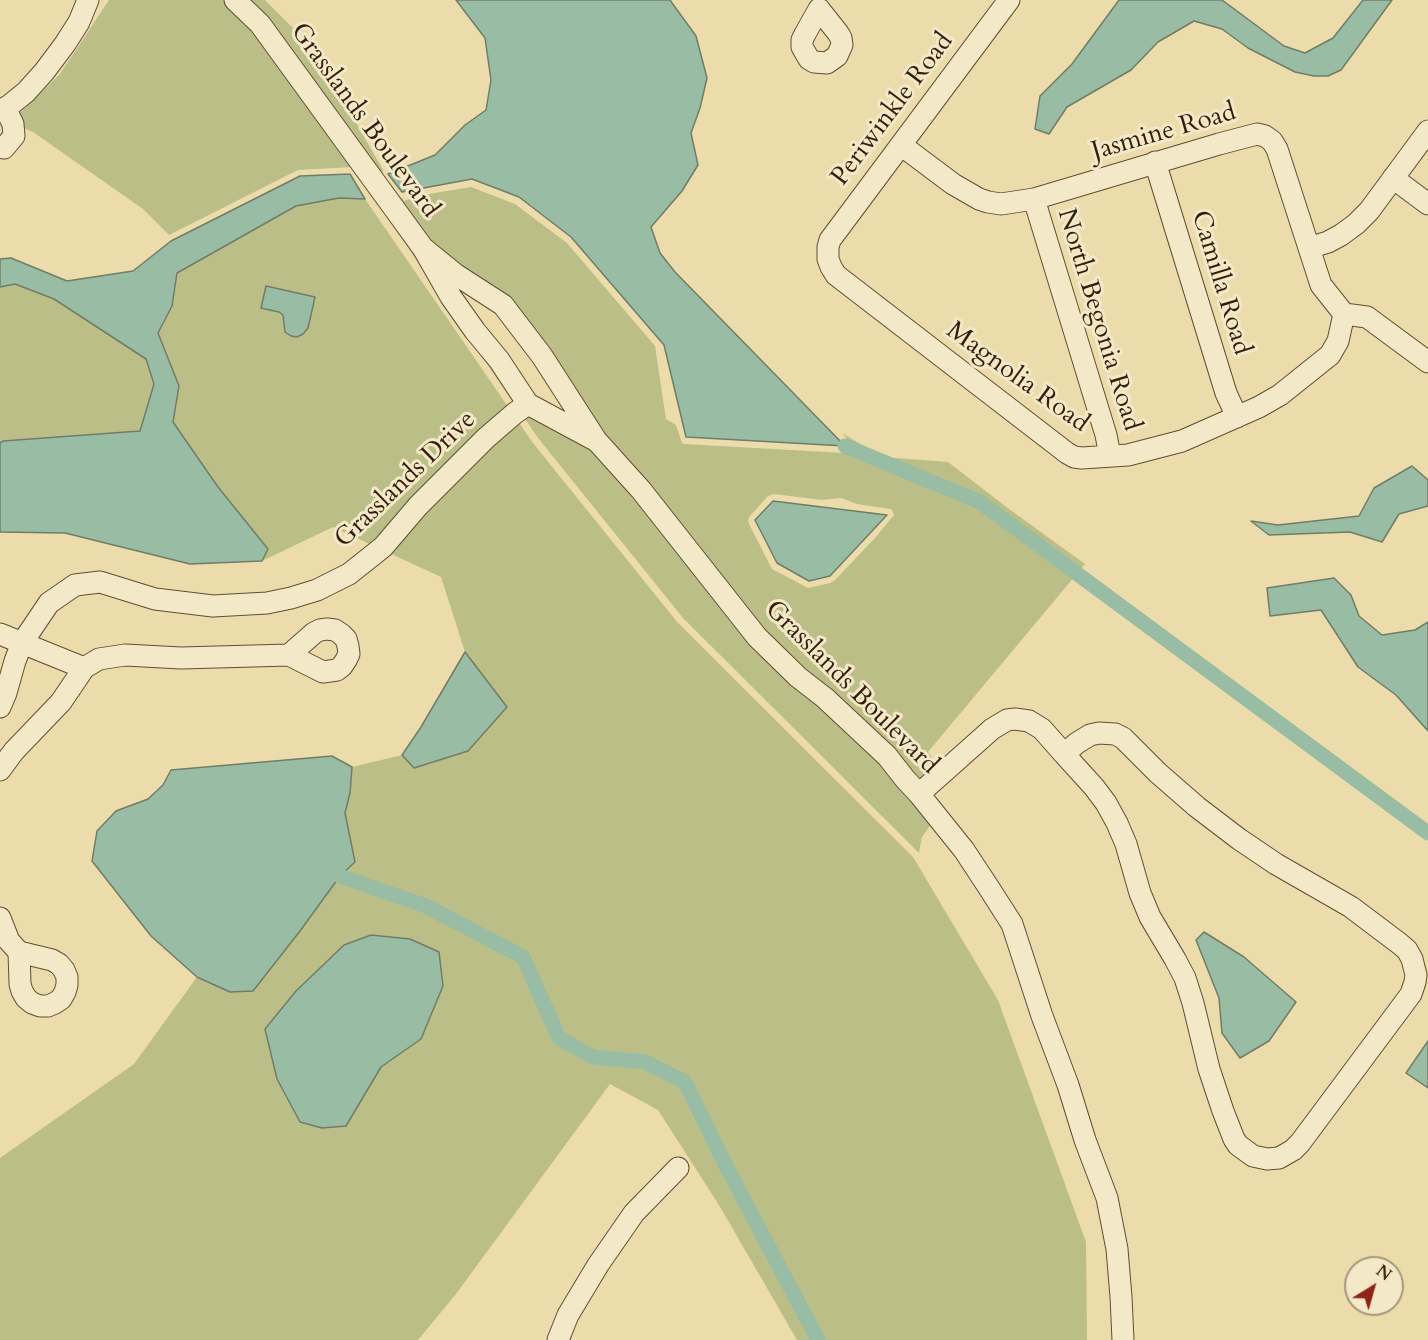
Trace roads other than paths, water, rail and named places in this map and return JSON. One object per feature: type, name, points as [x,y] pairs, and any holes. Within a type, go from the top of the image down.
[{"type":"street","points":[[0,147],[4,148],[14,136],[13,124],[2,110],[26,92],[44,72],[79,22],[88,0]]},
{"type":"street","name":"Grasslands Boulevard","points":[[235,0],[260,24],[423,248],[451,297],[499,360],[528,404],[596,440]]},
{"type":"street","name":"Periwinkle Road","points":[[828,255],[830,240],[1009,0]]},
{"type":"street","points":[[1309,248],[1328,242],[1356,224],[1369,211],[1428,131]]},
{"type":"street","name":"Jasmine Road","points":[[901,145],[953,184],[979,199],[1001,204],[1034,199],[1257,134],[1265,136],[1277,149],[1321,285],[1344,314]]},
{"type":"street","name":"Camilla Road","points":[[1155,162],[1226,393],[1237,417]]},
{"type":"street","points":[[1393,178],[1428,204]]},
{"type":"street","name":"North Begonia Road","points":[[1034,199],[1106,435],[1110,456]]},
{"type":"street","name":"Grasslands Boulevard","points":[[423,248],[455,274],[503,305],[542,356],[596,440],[641,490],[757,637],[798,677],[825,698],[887,756],[964,850],[1012,924],[1107,1198],[1117,1249],[1123,1340]]},
{"type":"street","name":"Magnolia Road","points":[[828,255],[836,275],[1068,453],[1082,458],[1128,455],[1182,441],[1280,395],[1330,356],[1338,341],[1344,314]]},
{"type":"street","points":[[1344,314],[1367,317],[1428,362]]},
{"type":"street","name":"Grasslands Drive","points":[[0,707],[22,643],[49,603],[75,585],[100,582],[156,599],[213,606],[267,603],[317,590],[349,574],[383,547],[418,506],[486,438],[528,404]]},
{"type":"street","points":[[0,634],[84,668]]},
{"type":"street","points":[[0,771],[14,752],[61,702],[84,668],[99,659],[125,655],[181,658],[290,655]]},
{"type":"street","points":[[919,794],[992,729],[1007,720],[1029,721],[1042,729],[1064,754],[1094,787],[1117,823],[1150,917],[1185,978],[1209,1069],[1234,1139],[1252,1156],[1267,1159],[1279,1158],[1293,1150],[1307,1134],[1411,994],[1416,975],[1412,959],[1400,944],[1351,907],[1276,864],[1197,807],[1123,738],[1115,734],[1090,735],[1064,754]]},
{"type":"street","points":[[0,918],[9,941],[19,952]]},
{"type":"street","points":[[557,1339],[568,1315],[604,1256],[634,1213],[678,1168]]},
{"type":"waterway","points":[[845,446],[980,502],[1428,833]]},
{"type":"waterway","points":[[340,876],[426,906],[523,957],[559,1038],[593,1057],[645,1062],[685,1082],[724,1162],[818,1340]]}]
